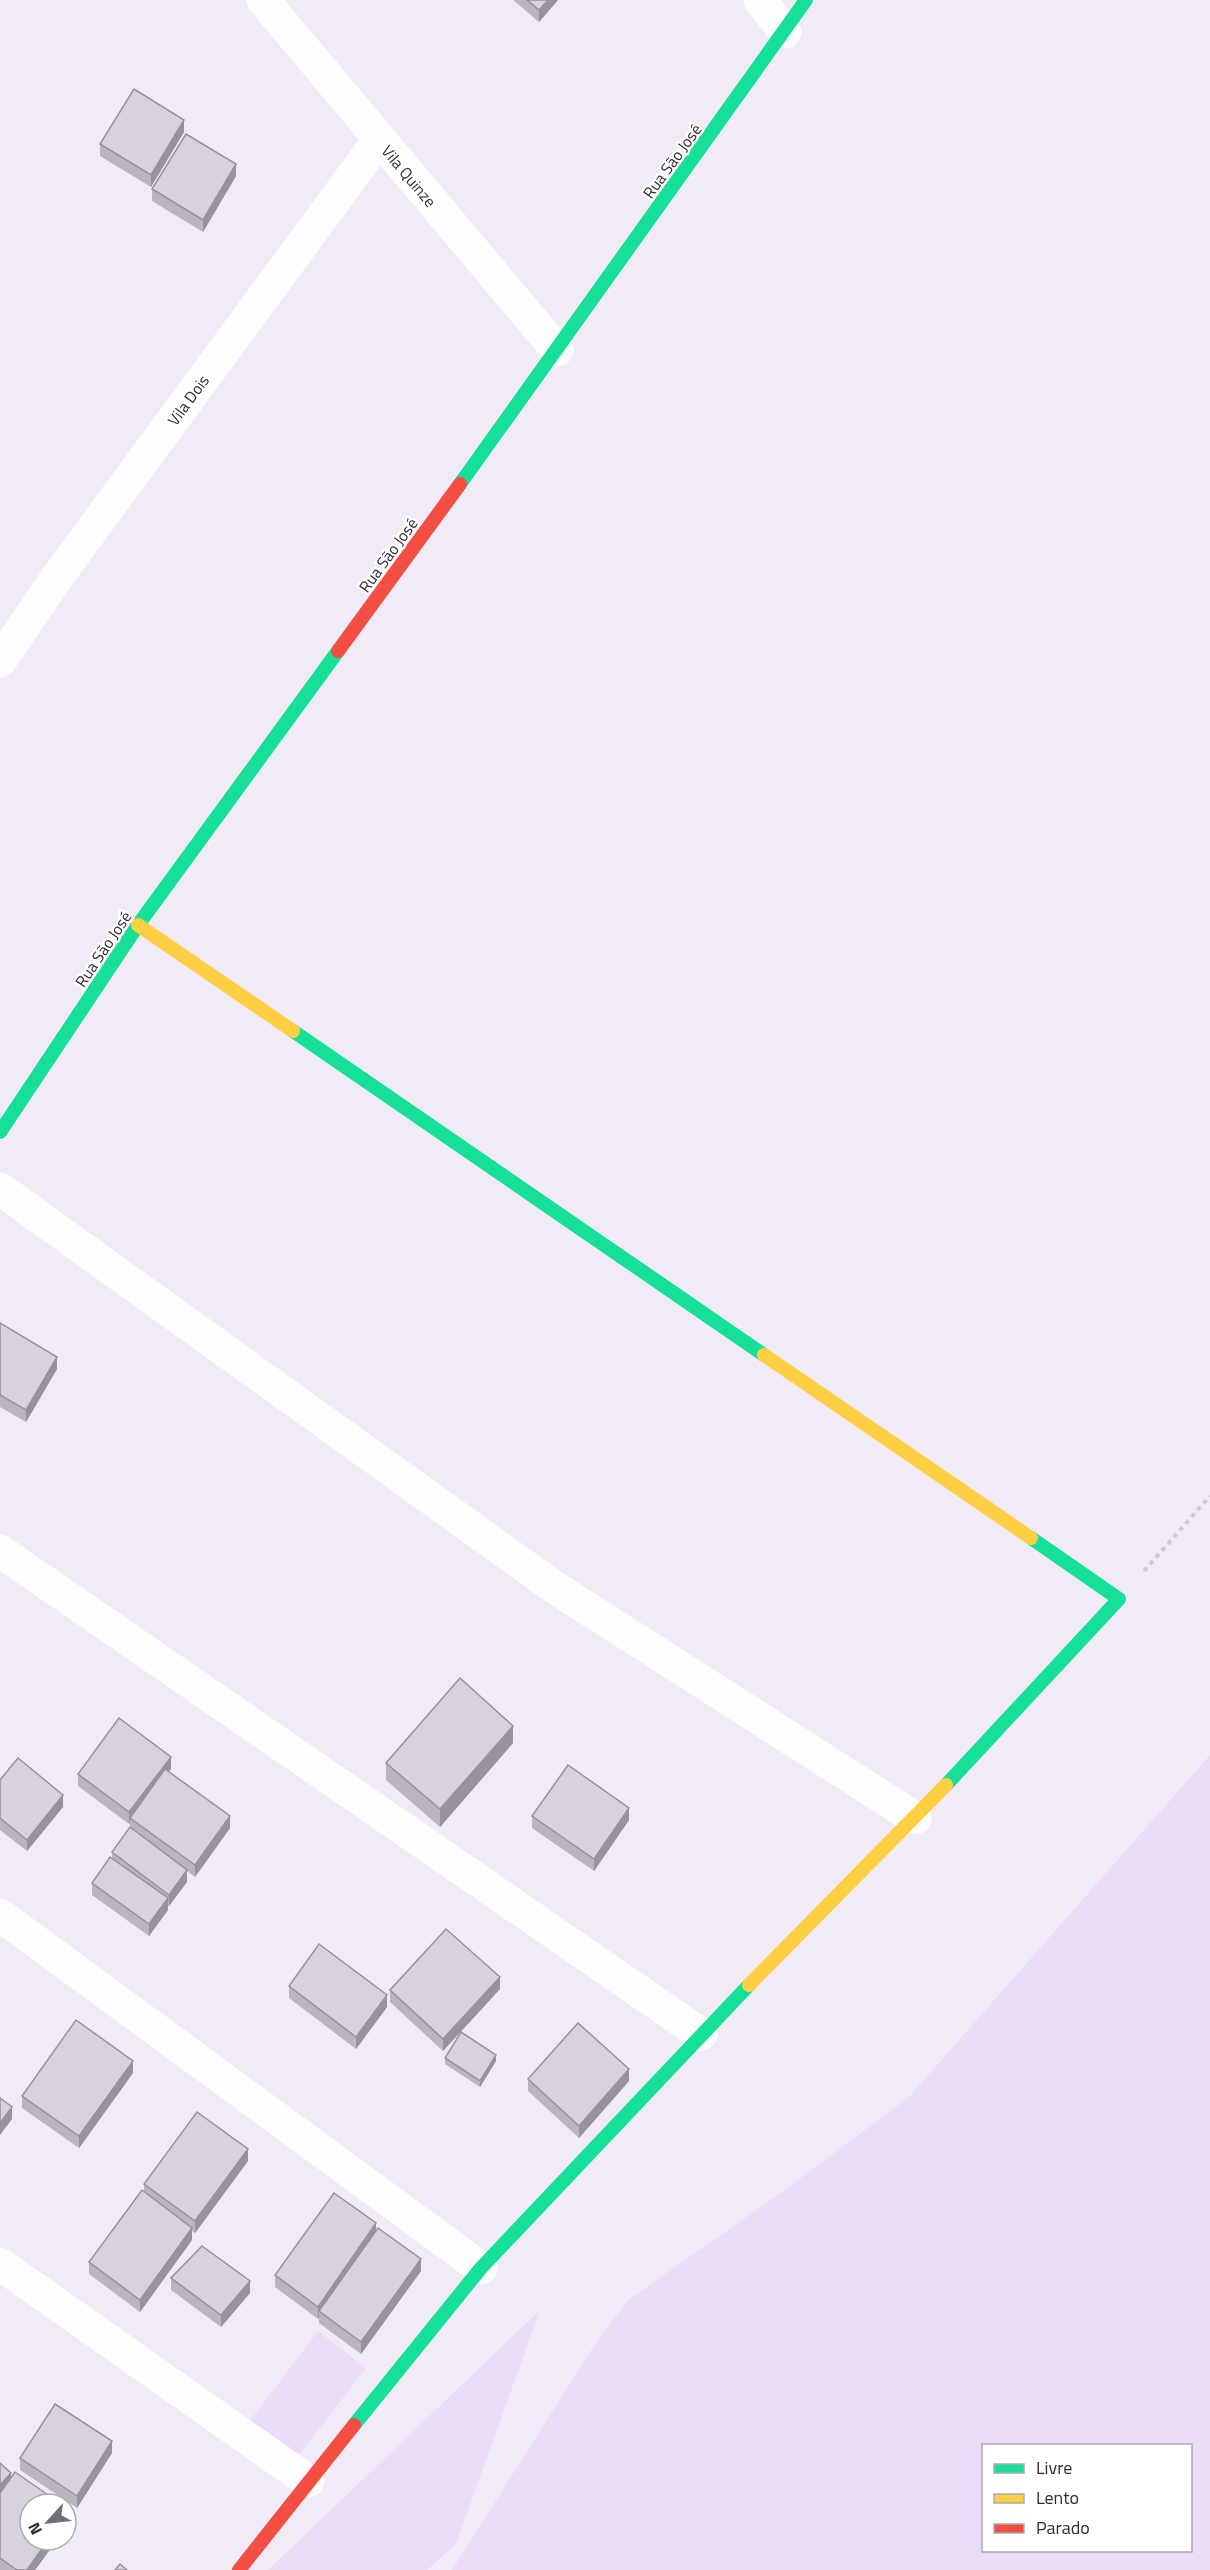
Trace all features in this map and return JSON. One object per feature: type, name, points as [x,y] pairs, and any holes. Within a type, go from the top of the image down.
[{"type":"street","name":"Vila Quinze","points":[[263,0],[557,350]]},
{"type":"street","points":[[760,0],[786,32]]},
{"type":"street","name":"Rua São José","points":[[0,1132],[138,925],[557,350],[786,32],[806,0]]},
{"type":"street","name":"Vila Dois","points":[[0,661],[58,576],[379,140]]},
{"type":"street","points":[[138,925],[1119,1599],[915,1818],[701,2034],[481,2268],[308,2481],[239,2570]]},
{"type":"street","points":[[0,1189],[554,1587],[915,1818]]},
{"type":"street","points":[[0,1551],[701,2034]]},
{"type":"street","points":[[0,1915],[481,2268]]},
{"type":"street","points":[[0,2264],[308,2481]]},
{"type":"path","points":[[1119,1599],[1210,1496]]},
{"type":"shaded area","points":[[1210,1755],[1210,2570],[452,2570],[595,2344],[628,2300],[775,2197],[908,2098]]},
{"type":"shaded area","points":[[540,2310],[456,2544],[427,2570],[268,2570]]},
{"type":"shaded area","points":[[318,2331],[366,2368],[296,2459],[249,2422]]},
{"type":"building","points":[[527,0],[548,0],[539,10]]},
{"type":"building","points":[[134,89],[184,120],[151,175],[100,144]]},
{"type":"building","points":[[186,134],[236,164],[203,220],[152,189]]},
{"type":"building","points":[[0,1323],[57,1357],[26,1410],[0,1395]]},
{"type":"building","points":[[460,1678],[513,1726],[440,1809],[386,1763]]},
{"type":"building","points":[[119,1718],[171,1757],[129,1812],[78,1774]]},
{"type":"building","points":[[18,1758],[63,1795],[27,1840],[0,1818],[0,1780]]},
{"type":"building","points":[[568,1765],[629,1808],[594,1859],[532,1816]]},
{"type":"building","points":[[165,1769],[230,1816],[195,1865],[130,1818]]},
{"type":"building","points":[[130,1827],[187,1870],[169,1895],[112,1852]]},
{"type":"building","points":[[110,1857],[168,1898],[149,1924],[92,1883]]},
{"type":"building","points":[[446,1929],[500,1977],[443,2039],[390,1990]]},
{"type":"building","points":[[319,1944],[387,1995],[356,2037],[289,1986]]},
{"type":"building","points":[[76,2020],[133,2061],[79,2136],[22,2096]]},
{"type":"building","points":[[578,2023],[629,2069],[579,2126],[528,2079]]},
{"type":"building","points":[[461,2032],[496,2055],[480,2081],[445,2058]]},
{"type":"building","points":[[0,2098],[12,2107],[0,2123]]},
{"type":"building","points":[[197,2112],[248,2149],[195,2221],[144,2184]]},
{"type":"building","points":[[142,2190],[192,2228],[140,2300],[89,2262]]},
{"type":"building","points":[[334,2193],[376,2223],[318,2307],[275,2275]]},
{"type":"building","points":[[378,2228],[421,2259],[361,2342],[319,2311]]},
{"type":"building","points":[[202,2246],[250,2281],[221,2315],[171,2278]]},
{"type":"building","points":[[55,2404],[112,2441],[78,2494],[78,2492],[71,2492],[20,2458]]},
{"type":"building","points":[[0,2463],[11,2473],[0,2485]]},
{"type":"building","points":[[15,2472],[44,2492],[18,2492],[18,2552],[40,2552],[27,2570],[17,2570],[0,2558],[0,2493]]},
{"type":"building","points":[[120,2564],[127,2570],[115,2570]]},
{"type":"traffic: fast","points":[[460,484],[806,0]]},
{"type":"traffic: fast","points":[[0,1132],[138,925],[338,651]]},
{"type":"traffic: fast","points":[[293,1031],[764,1355]]},
{"type":"traffic: fast","points":[[946,1785],[1119,1599],[1031,1538]]},
{"type":"traffic: fast","points":[[354,2425],[481,2268],[749,1985]]},
{"type":"traffic: slow","points":[[138,925],[293,1031]]},
{"type":"traffic: slow","points":[[764,1355],[1031,1538]]},
{"type":"traffic: slow","points":[[749,1985],[946,1785]]},
{"type":"traffic: jam","points":[[338,651],[460,484]]},
{"type":"traffic: jam","points":[[239,2570],[354,2425]]}]
